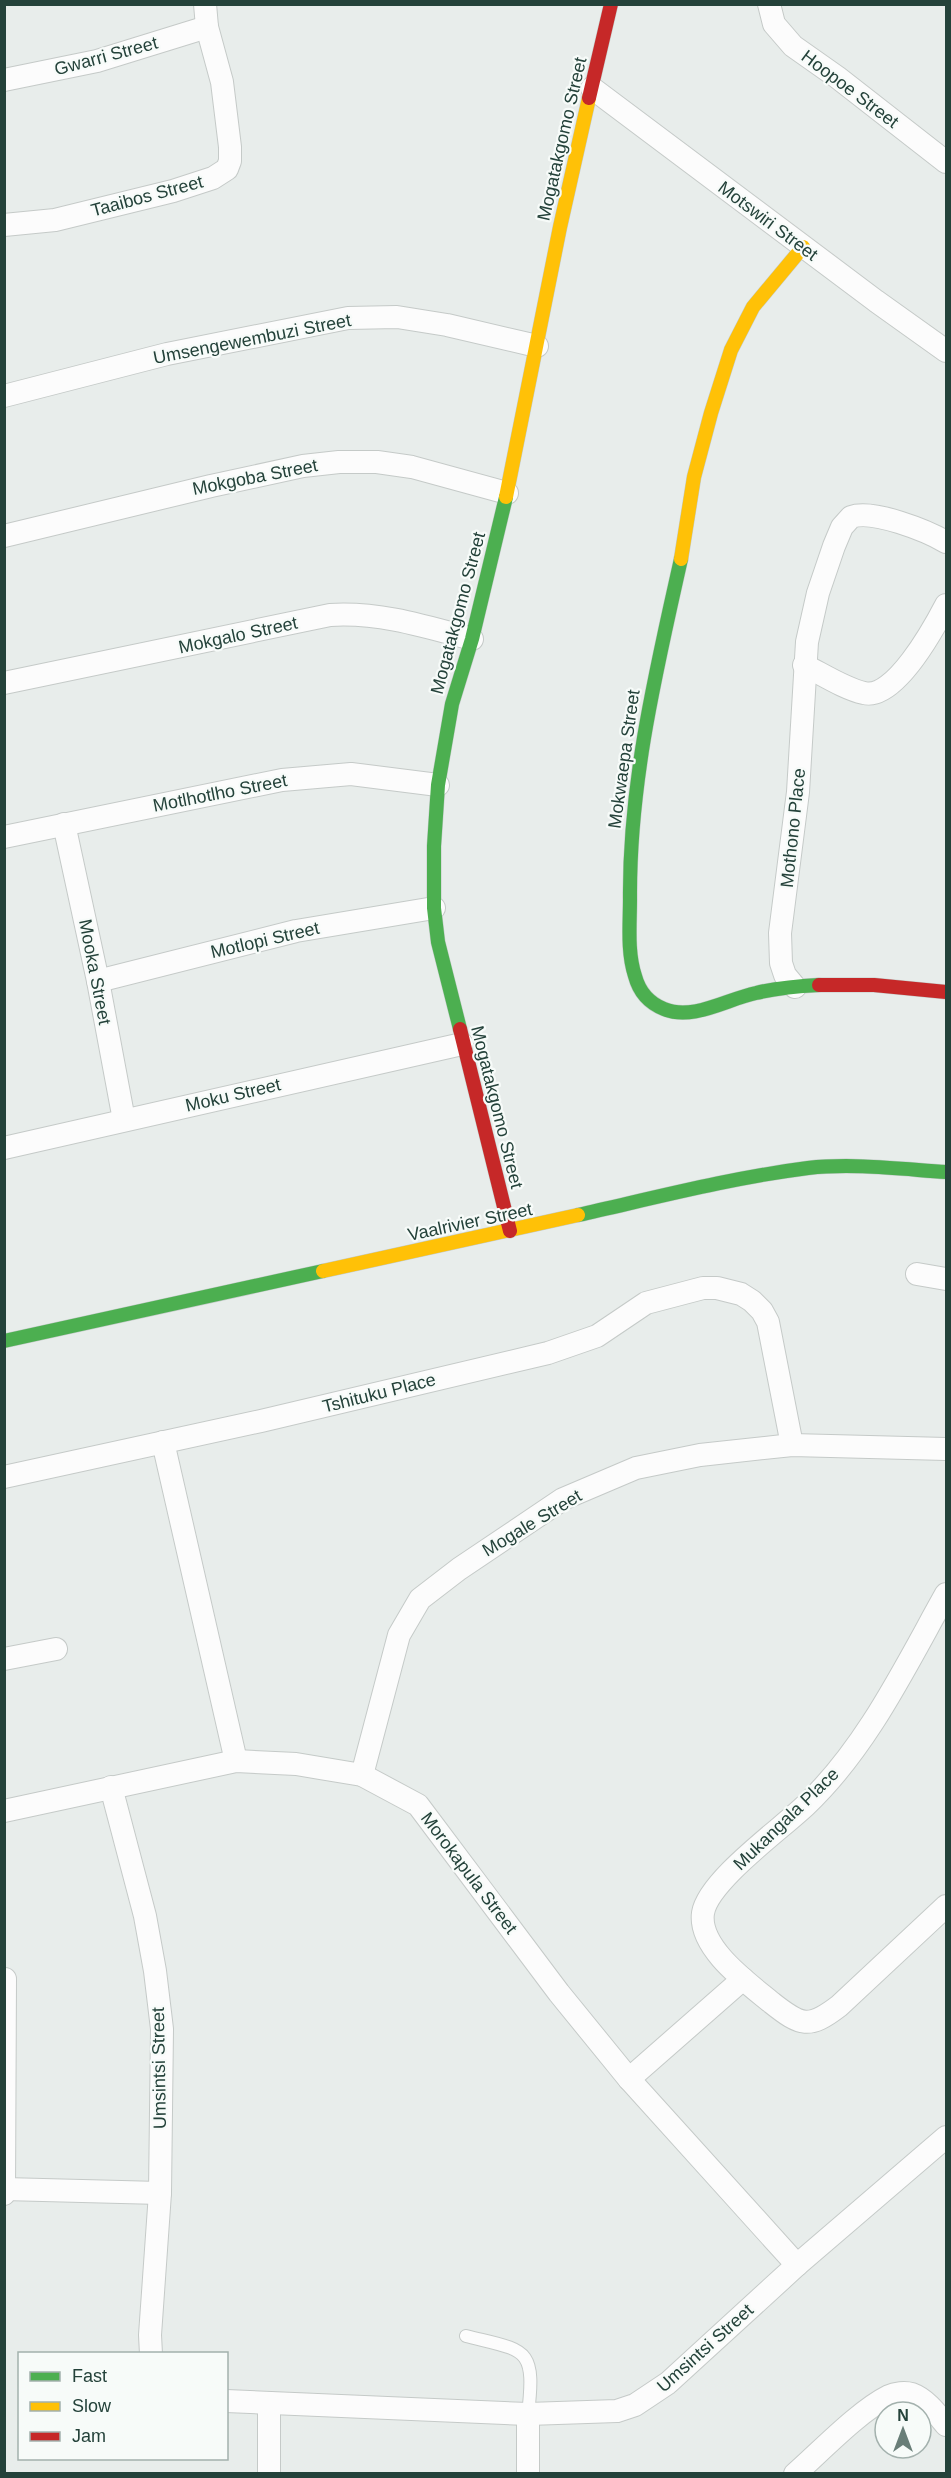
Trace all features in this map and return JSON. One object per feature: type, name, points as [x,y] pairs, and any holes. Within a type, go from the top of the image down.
[{"type":"street","name":"Mogatakgomo Street","points":[[510,1231],[438,942],[434,908],[434,846],[438,786],[452,704],[472,639],[507,494],[560,227],[611,4]]},
{"type":"street","name":"Hoopoe Street","points":[[769,4],[774,24],[793,46],[837,77],[946,162]]},
{"type":"street","name":"Gwarri Street","points":[[4,80],[98,61],[206,16]]},
{"type":"street","name":"Taaibos Street","points":[[4,225],[55,220],[173,191],[213,178],[227,169],[230,161],[230,147],[222,82],[206,16]]},
{"type":"street","name":"Motswiri Street","points":[[592,88],[946,351]]},
{"type":"street","name":"Mokwaepa Street","points":[[803,247],[762,292],[747,314],[723,374],[694,477],[681,556],[641,748],[632,824],[629,891],[631,959],[637,983],[645,996],[655,1005],[671,1012],[691,1011],[756,993],[830,983],[876,984],[946,992]]},
{"type":"street","name":"Umsengewembuzi Street","points":[[4,396],[167,354],[348,318],[397,317],[447,325],[537,346]]},
{"type":"street","name":"Mokgoba Street","points":[[4,536],[210,486],[303,466],[339,462],[377,462],[412,467],[507,494]]},
{"type":"street","name":"Mothono Place","points":[[795,987],[785,975],[781,963],[780,933],[799,781],[804,665],[810,624],[818,593],[842,527],[851,517],[861,515],[888,520],[907,525],[946,542]]},
{"type":"street","points":[[804,665],[865,694],[885,690],[913,658],[946,605]]},
{"type":"street","name":"Mokgalo Street","points":[[4,683],[330,615],[357,613],[388,617],[472,639]]},
{"type":"street","name":"Motlhotlho Street","points":[[4,837],[293,779],[351,774],[438,786]]},
{"type":"street","name":"Mooka Street","points":[[64,824],[98,981],[124,1120]]},
{"type":"street","name":"Motlopi Street","points":[[98,981],[296,932],[434,908]]},
{"type":"street","name":"Moku Street","points":[[4,1148],[462,1044]]},
{"type":"street","name":"Vaalrivier Street","points":[[4,1341],[736,1180],[810,1168],[846,1166],[946,1172]]},
{"type":"street","points":[[917,1274],[946,1280]]},
{"type":"street","name":"Tshituku Place","points":[[4,1477],[548,1353],[597,1336],[646,1303],[670,1295],[717,1287],[729,1289],[752,1301],[762,1311],[768,1322],[792,1445]]},
{"type":"street","points":[[163,1442],[236,1761]]},
{"type":"street","name":"Mogale Street","points":[[362,1776],[399,1635],[420,1599],[459,1569],[563,1500],[636,1468],[700,1455],[792,1445],[946,1449]]},
{"type":"street","name":"Mukangala Place","points":[[946,1594],[869,1728],[841,1767],[807,1805],[733,1870],[711,1894],[706,1903],[704,1926],[707,1937],[716,1950],[743,1979],[797,2020],[804,2022],[822,2019],[946,1906]]},
{"type":"street","points":[[4,1659],[56,1649]]},
{"type":"street","name":"Morokapula Street","points":[[4,1810],[236,1761],[296,1764],[362,1776],[418,1805],[559,1993],[629,2079],[797,2265]]},
{"type":"street","name":"Umsintsi Street","points":[[111,1787],[145,1916],[162,2029],[160,2193],[150,2335],[151,2352]]},
{"type":"street","points":[[4,2194],[5,1979]]},
{"type":"street","points":[[629,2079],[743,1979]]},
{"type":"street","name":"Umsintsi Street","points":[[228,2401],[528,2414],[617,2411],[635,2405],[668,2383],[797,2265],[946,2137]]},
{"type":"street","points":[[5,2189],[160,2193]]},
{"type":"street","points":[[795,2474],[845,2429],[890,2396],[900,2393],[912,2394],[934,2410],[946,2425]]},
{"type":"street","points":[[268,2474],[269,2403]]},
{"type":"street","points":[[528,2414],[528,2474]]},
{"type":"lane","points":[[466,2336],[501,2345],[523,2354],[531,2371],[528,2414]]},
{"type":"traffic: fast","points":[[460,1029],[438,942],[434,908],[434,846],[438,785],[452,704],[472,639],[506,497]]},
{"type":"traffic: fast","points":[[681,559],[662,643],[639,770],[631,856],[632,967],[639,987],[649,1000],[664,1009],[675,1012],[698,1011],[772,990],[819,985]]},
{"type":"traffic: fast","points":[[578,1215],[721,1183],[808,1168],[860,1166],[946,1172]]},
{"type":"traffic: fast","points":[[4,1341],[323,1271]]},
{"type":"traffic: slow","points":[[506,497],[560,227],[589,98]]},
{"type":"traffic: slow","points":[[681,559],[694,477],[731,350],[753,307],[803,247]]},
{"type":"traffic: slow","points":[[323,1271],[578,1215]]},
{"type":"traffic: jam","points":[[589,98],[611,4]]},
{"type":"traffic: jam","points":[[819,985],[874,985],[946,992]]},
{"type":"traffic: jam","points":[[460,1029],[510,1231]]}]
